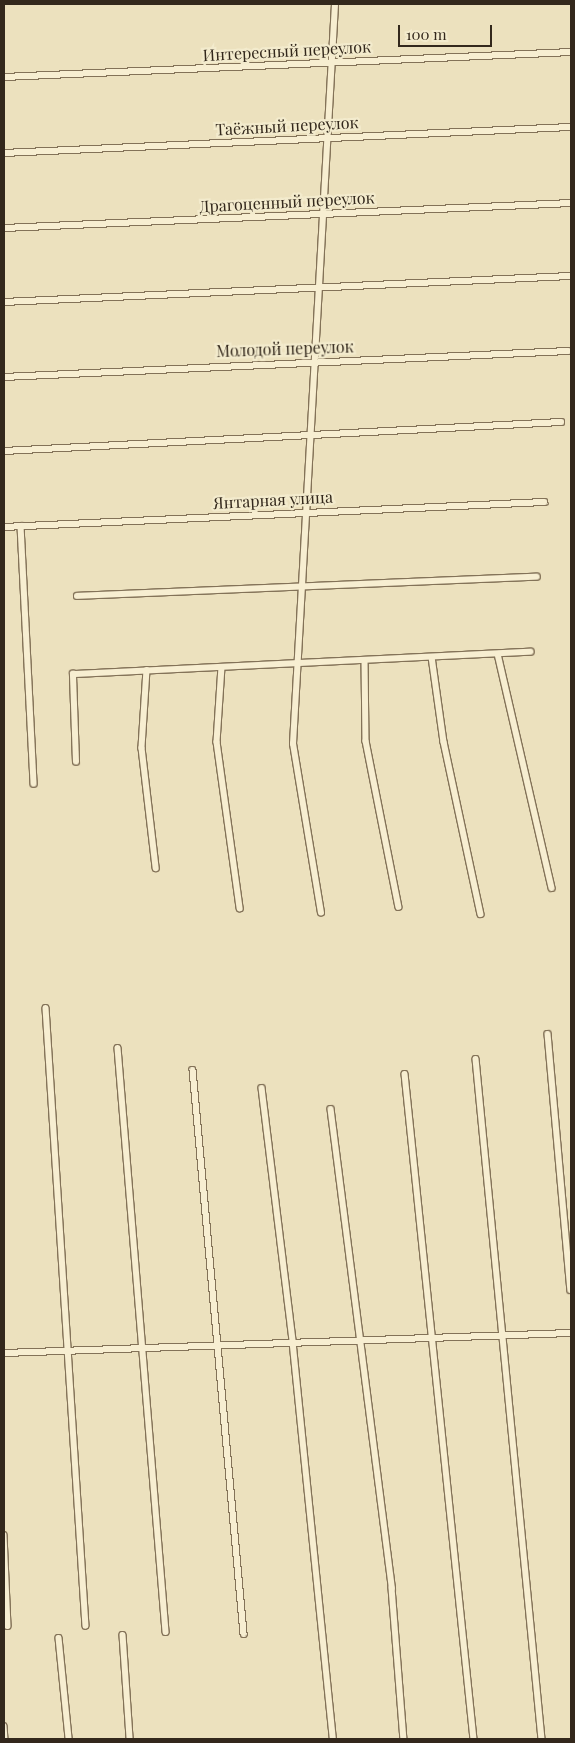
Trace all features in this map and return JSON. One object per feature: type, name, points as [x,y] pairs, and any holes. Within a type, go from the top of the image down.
[{"type":"street","points":[[321,913],[293,744],[335,4]]},
{"type":"street","name":"Интересный переулок","points":[[4,77],[571,52]]},
{"type":"street","name":"Таёжный переулок","points":[[4,153],[571,126]]},
{"type":"street","name":"Драгоценный переулок","points":[[4,228],[571,203]]},
{"type":"street","points":[[4,302],[571,276]]},
{"type":"street","name":"Молодой переулок","points":[[4,378],[568,351]]},
{"type":"street","points":[[4,452],[561,422]]},
{"type":"street","name":"Янтарная улица","points":[[4,527],[544,502]]},
{"type":"street","points":[[21,526],[34,784]]},
{"type":"street","points":[[77,596],[537,577]]},
{"type":"street","points":[[76,762],[73,674],[530,652]]},
{"type":"street","points":[[498,654],[552,888]]},
{"type":"street","points":[[432,657],[444,742],[481,914]]},
{"type":"street","points":[[365,660],[366,741],[399,907]]},
{"type":"street","points":[[222,667],[217,742],[240,908]]},
{"type":"street","points":[[147,670],[142,748],[156,868]]},
{"type":"street","points":[[46,1008],[70,1350],[86,1626]]},
{"type":"street","points":[[548,1034],[571,1290]]},
{"type":"street","points":[[118,1048],[145,1347],[166,1632]]},
{"type":"street","points":[[476,1059],[542,1739]]},
{"type":"street","points":[[193,1070],[220,1345],[244,1634]]},
{"type":"street","points":[[405,1074],[434,1338],[474,1739]]},
{"type":"street","points":[[262,1088],[293,1342],[333,1739]]},
{"type":"street","points":[[331,1109],[363,1341],[392,1588],[404,1739]]},
{"type":"street","points":[[4,1353],[571,1333]]},
{"type":"street","points":[[4,1535],[8,1626]]},
{"type":"street","points":[[123,1635],[130,1739]]},
{"type":"street","points":[[59,1638],[69,1739]]},
{"type":"street","points":[[4,1726],[5,1739]]}]
